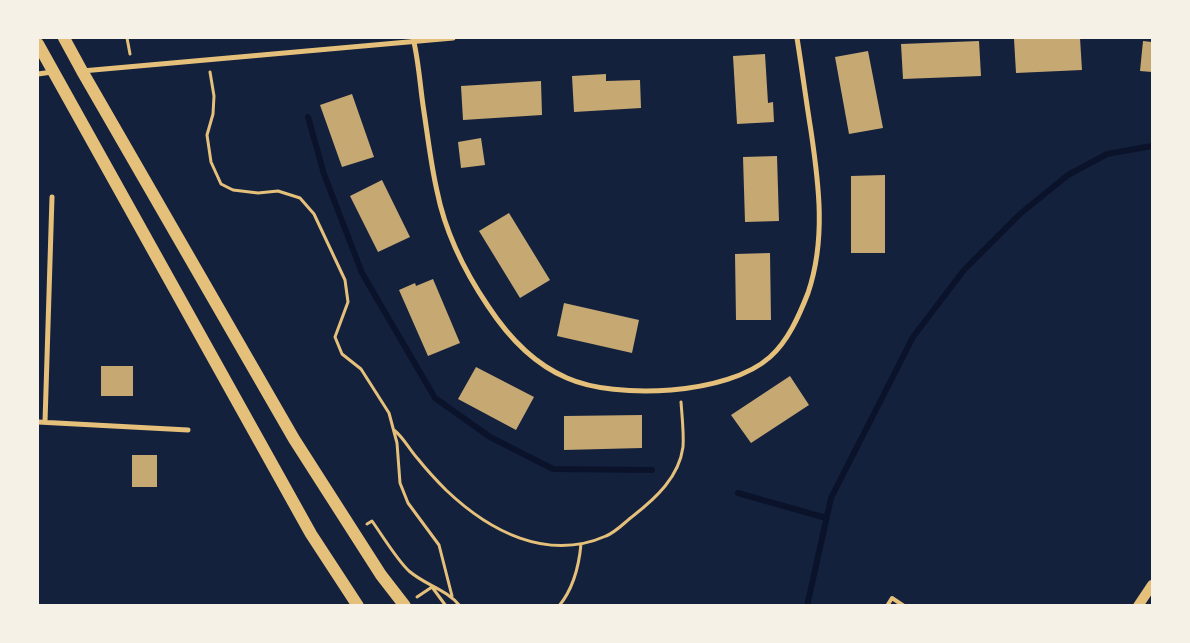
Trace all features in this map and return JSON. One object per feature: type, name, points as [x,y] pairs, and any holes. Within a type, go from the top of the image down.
[{"type":"main road","points":[[64,38],[294,438],[381,575],[405,606]]},
{"type":"main road","points":[[38,44],[311,534],[358,606]]},
{"type":"main road","points":[[344,584],[348,606]]},
{"type":"main road","points":[[1138,606],[1152,585]]},
{"type":"street","points":[[82,71],[413,40],[453,38]]},
{"type":"street","points":[[413,40],[437,193],[448,229],[468,273],[494,314],[511,336],[540,363],[565,378],[582,384],[611,390],[650,392],[728,379],[754,368],[769,358],[782,345],[797,320],[808,292],[816,263],[819,235],[818,182],[797,38]]},
{"type":"street","points":[[38,74],[53,72]]},
{"type":"street","points":[[45,422],[52,197]]},
{"type":"street","points":[[38,422],[188,430]]},
{"type":"lane","points":[[887,606],[892,598],[904,606]]},
{"type":"path","points":[[208,60],[214,96],[213,114],[208,135],[211,162],[221,184],[233,190],[258,193],[278,191],[300,198],[314,214],[345,280],[348,302],[335,337],[342,354],[361,369],[389,413],[397,443],[400,483],[408,503],[439,545],[452,596]]},
{"type":"path","points":[[393,430],[403,438],[417,458],[446,490],[486,522],[528,541],[552,546],[580,544],[608,535],[639,511],[666,486],[678,466],[683,446],[681,388]]},
{"type":"path","points":[[355,534],[372,521],[408,570],[452,596],[460,606]]},
{"type":"path","points":[[559,606],[564,600],[578,569],[580,544]]},
{"type":"path","points":[[432,586],[446,606]]},
{"type":"building","points":[[1080,38],[1082,70],[1016,73],[1014,39]]},
{"type":"building","points":[[979,41],[981,76],[903,79],[901,44]]},
{"type":"building","points":[[1143,41],[1152,42],[1152,72],[1140,71]]},
{"type":"building","points":[[868,51],[883,128],[849,134],[835,57]]},
{"type":"building","points":[[765,54],[768,103],[773,102],[774,122],[737,124],[733,56]]},
{"type":"building","points":[[606,74],[606,81],[640,80],[641,108],[574,112],[572,76]]},
{"type":"building","points":[[541,81],[542,115],[463,120],[461,86]]},
{"type":"building","points":[[352,94],[374,157],[342,167],[320,105]]},
{"type":"building","points":[[481,138],[485,165],[461,168],[458,142]]},
{"type":"building","points":[[777,156],[779,221],[745,222],[743,157]]},
{"type":"building","points":[[885,175],[885,253],[851,253],[851,176]]},
{"type":"building","points":[[382,180],[410,237],[378,252],[350,196]]},
{"type":"building","points":[[509,213],[550,280],[520,298],[479,231]]},
{"type":"building","points":[[770,253],[771,320],[736,320],[735,254]]},
{"type":"building","points":[[433,279],[460,343],[428,356],[399,290],[415,283],[416,286]]},
{"type":"building","points":[[564,303],[639,320],[632,353],[557,336]]},
{"type":"building","points":[[101,366],[133,366],[133,396],[101,396]]},
{"type":"building","points":[[476,367],[534,397],[516,430],[458,399]]},
{"type":"building","points":[[790,376],[809,405],[751,443],[731,415]]},
{"type":"building","points":[[642,415],[642,448],[564,450],[564,416]]},
{"type":"building","points":[[132,455],[157,455],[157,487],[132,487]]},
{"type":"waterway","points":[[308,117],[324,174],[362,273],[435,398],[490,437],[553,469],[652,470]]},
{"type":"waterway","points":[[807,606],[831,498],[913,337],[964,270],[1021,213],[1068,175],[1107,154],[1152,146]]},
{"type":"waterway","points":[[738,493],[826,518]]}]
